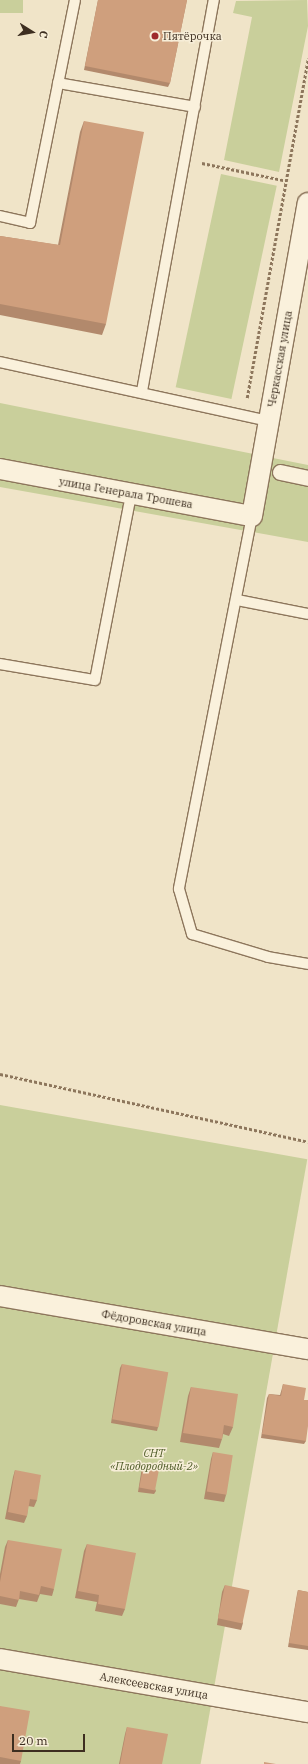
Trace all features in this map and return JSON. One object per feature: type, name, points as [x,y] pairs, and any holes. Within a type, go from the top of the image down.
[{"type":"street","name":"Черкасская улица","points":[[252,516],[308,203]]},
{"type":"street","name":"улица Генерала Трошева","points":[[0,469],[252,516]]},
{"type":"street","points":[[280,472],[308,478]]},
{"type":"street","name":"Фёдоровская улица","points":[[0,1296],[308,1349]]},
{"type":"street","name":"Алексеевская улица","points":[[0,1659],[308,1712]]},
{"type":"lane","points":[[0,216],[30,223],[75,0]]},
{"type":"lane","points":[[142,391],[214,0]]},
{"type":"lane","points":[[58,83],[195,107]]},
{"type":"lane","points":[[0,362],[142,391],[268,421]]},
{"type":"lane","points":[[0,664],[95,680],[131,494]]},
{"type":"lane","points":[[252,516],[237,600],[179,889],[192,934],[268,957],[308,964]]},
{"type":"lane","points":[[237,600],[308,614]]},
{"type":"path","points":[[244,415],[283,180],[308,58]]},
{"type":"path","points":[[185,159],[283,180]]},
{"type":"path","points":[[0,1074],[308,1142]]},
{"type":"green space","points":[[0,0],[23,0],[23,13],[0,13]]},
{"type":"green space","points":[[307,0],[308,26],[279,172],[224,160],[252,17],[233,13],[236,1]]},
{"type":"green space","points":[[221,174],[277,186],[231,399],[176,387]]},
{"type":"green space","points":[[0,403],[308,465],[308,542],[0,487]]},
{"type":"green space","name":"СНТ «Плодородный-2»","points":[[0,1105],[307,1159],[201,1764],[0,1764]]},
{"type":"building","points":[[98,0],[187,0],[170,83],[85,66]]},
{"type":"building","points":[[84,121],[144,132],[106,324],[0,304],[0,236],[60,245]]},
{"type":"building","points":[[122,1364],[168,1372],[159,1427],[112,1419]]},
{"type":"building","points":[[283,1384],[306,1388],[304,1400],[308,1400],[308,1426],[306,1441],[262,1434],[269,1394],[281,1396]]},
{"type":"building","points":[[191,1387],[238,1394],[233,1427],[224,1425],[222,1439],[183,1433]]},
{"type":"building","points":[[213,1452],[233,1455],[226,1495],[207,1492]]},
{"type":"building","points":[[144,1463],[160,1466],[155,1491],[139,1488]]},
{"type":"building","points":[[15,1470],[41,1475],[37,1500],[30,1499],[27,1516],[8,1512]]},
{"type":"building","points":[[8,1540],[62,1549],[54,1589],[41,1586],[39,1595],[20,1591],[19,1600],[0,1596],[0,1582]]},
{"type":"building","points":[[87,1544],[136,1553],[125,1609],[98,1604],[99,1595],[78,1591]]},
{"type":"building","points":[[225,1585],[249,1590],[242,1623],[218,1618]]},
{"type":"building","points":[[298,1590],[308,1592],[308,1646],[289,1643]]},
{"type":"building","points":[[0,1706],[30,1711],[21,1761],[0,1757]]},
{"type":"building","points":[[127,1727],[168,1734],[162,1764],[120,1764]]},
{"type":"building","points":[[264,1762],[276,1764],[264,1764]]},
{"type":"place","name":"Пятёрочка","points":[[155,36]]}]
